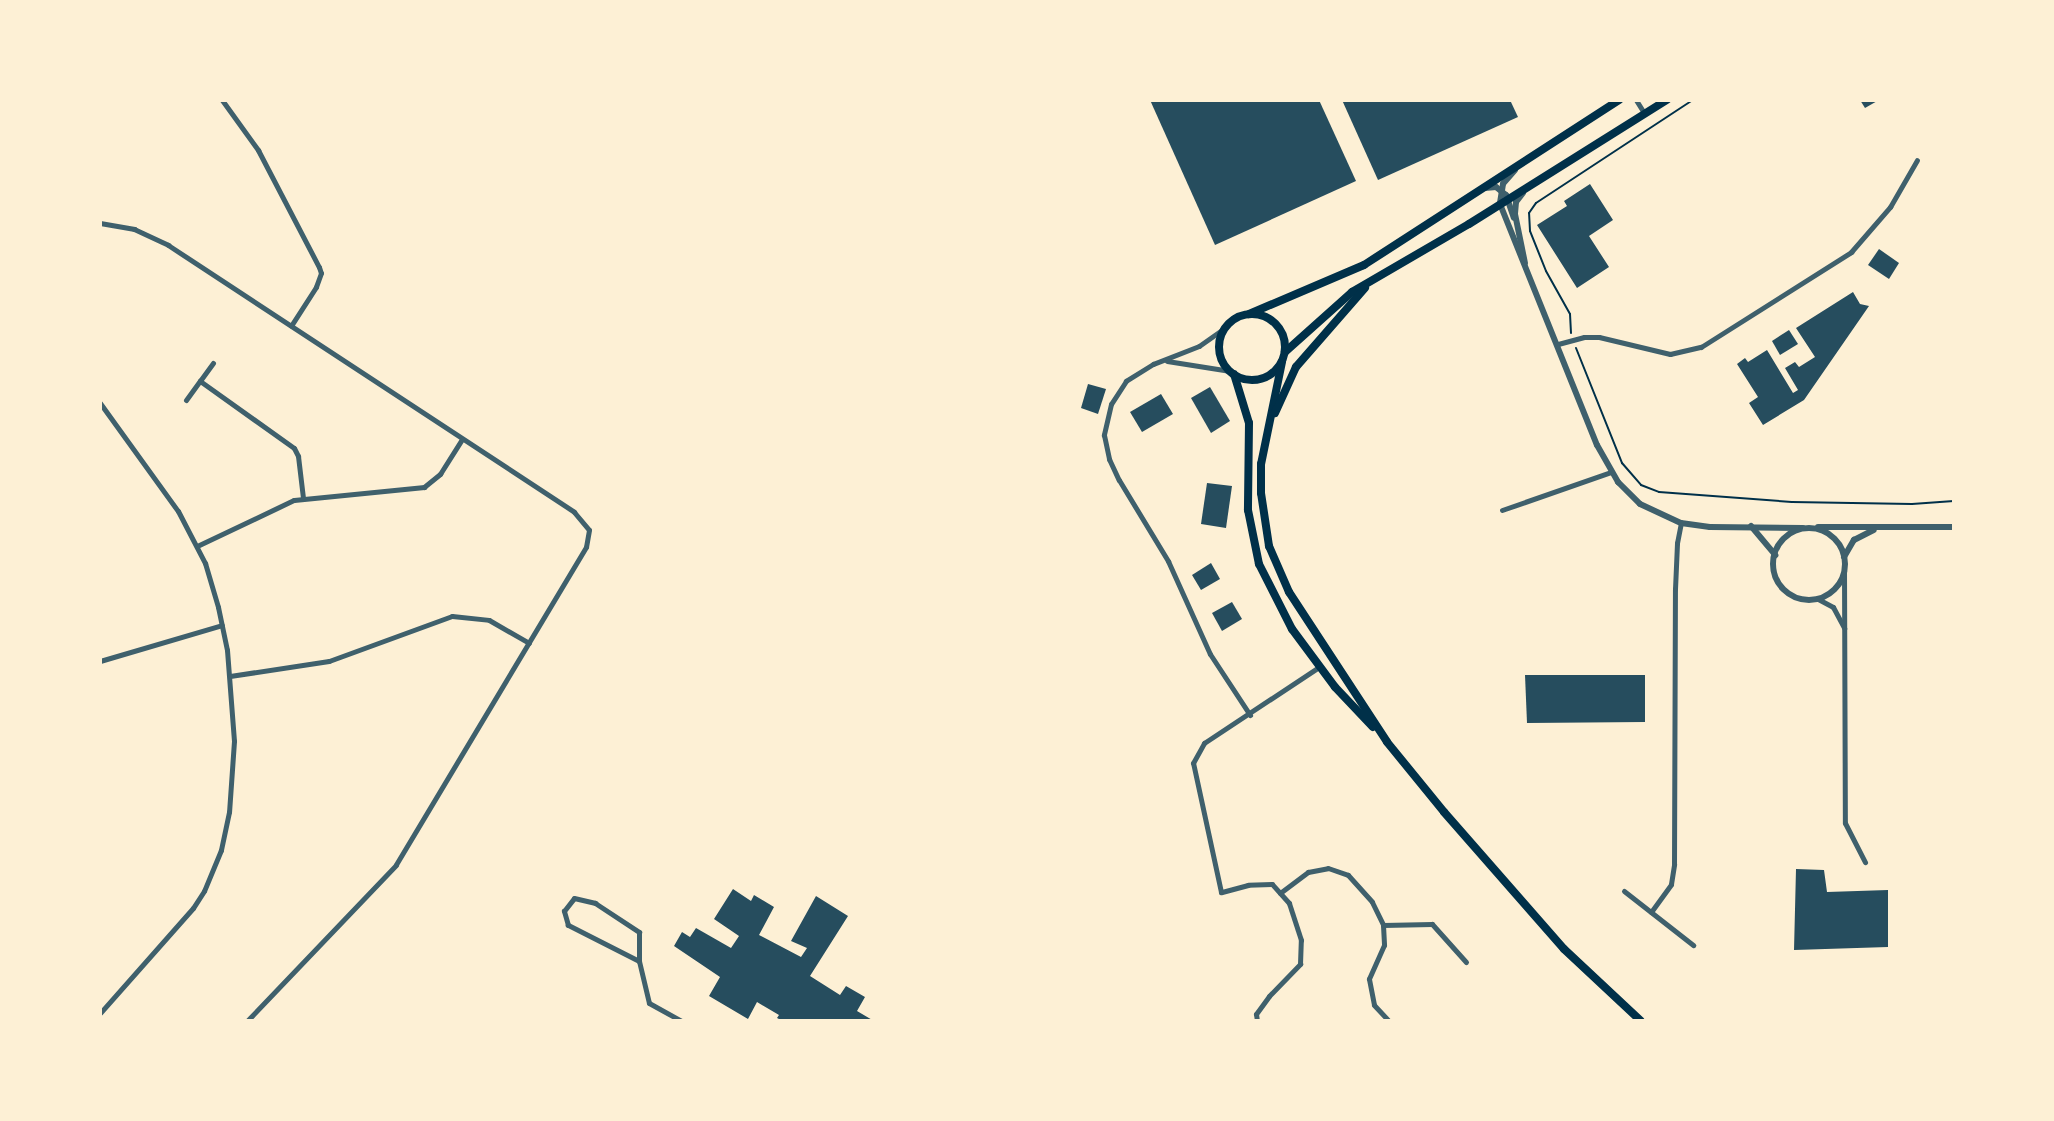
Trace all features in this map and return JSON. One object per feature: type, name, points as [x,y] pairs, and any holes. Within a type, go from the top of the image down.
[{"type":"main road","points":[[1619,100],[1363,265],[1249,314],[1226,327],[1220,345],[1221,356],[1232,372],[1249,423],[1248,510],[1259,564],[1279,608],[1319,667],[1387,742],[1564,949],[1641,1021]]},
{"type":"main road","points":[[1284,352],[1352,292],[1376,276],[1534,184],[1667,100]]},
{"type":"main road","points":[[1268,432],[1296,367],[1376,276]]},
{"type":"main road","points":[[1249,314],[1269,318],[1285,342],[1261,464],[1261,493],[1269,546],[1296,603],[1387,742]]},
{"type":"main road","points":[[1232,372],[1243,378],[1262,378],[1282,362]]},
{"type":"street","points":[[222,100],[258,150],[321,273],[316,287],[291,327]]},
{"type":"street","points":[[1636,100],[1644,113]]},
{"type":"street","points":[[1558,344],[1572,339],[1599,337],[1670,354],[1701,347],[1852,252],[1890,207],[1917,160]]},
{"type":"street","points":[[1518,166],[1501,190],[1528,275],[1597,445],[1611,472],[1640,504],[1681,523],[1710,527],[1954,527]]},
{"type":"street","points":[[1528,275],[1516,224],[1516,202],[1534,184]]},
{"type":"street","points":[[1480,190],[1491,186],[1501,190]]},
{"type":"street","points":[[1503,201],[1516,224]]},
{"type":"street","points":[[100,223],[121,225],[156,238],[574,512],[589,530],[586,547],[396,865],[247,1021]]},
{"type":"street","points":[[1226,327],[1199,346],[1136,373],[1116,393],[1106,418],[1105,447],[1119,480],[1176,577],[1210,654],[1250,715]]},
{"type":"street","points":[[1163,360],[1232,372]]},
{"type":"street","points":[[186,400],[213,363]]},
{"type":"street","points":[[200,381],[294,448],[298,456],[303,498]]},
{"type":"street","points":[[100,403],[178,511],[197,546],[222,625],[230,676],[233,777],[221,850],[213,872],[193,908],[100,1011]]},
{"type":"street","points":[[197,546],[285,503],[303,498],[424,487],[440,474],[462,439]]},
{"type":"street","points":[[1502,510],[1611,472]]},
{"type":"street","points":[[1651,912],[1671,884],[1674,864],[1675,589],[1676,544],[1681,523]]},
{"type":"street","points":[[1751,526],[1775,555]]},
{"type":"street","points":[[1812,527],[1833,538],[1844,558],[1845,823],[1865,862]]},
{"type":"street","points":[[1803,528],[1785,538],[1775,555],[1775,576],[1780,586],[1797,598],[1826,602],[1839,615],[1846,634]]},
{"type":"street","points":[[1844,558],[1854,540],[1879,528]]},
{"type":"street","points":[[1818,599],[1833,591],[1844,569]]},
{"type":"street","points":[[230,676],[329,661],[452,616],[489,621],[529,643]]},
{"type":"street","points":[[100,661],[222,625]]},
{"type":"street","points":[[1258,1021],[1256,1014],[1269,996],[1300,964],[1301,940],[1289,903],[1272,884],[1248,885],[1221,892],[1193,763],[1204,743],[1319,667]]},
{"type":"street","points":[[1280,892],[1308,872],[1328,868],[1348,874],[1372,902],[1383,925],[1384,945],[1369,979],[1374,1005],[1389,1021]]},
{"type":"street","points":[[1624,891],[1693,945]]},
{"type":"street","points":[[639,961],[568,925],[565,911],[574,898],[595,903],[639,932],[639,961],[649,1003],[682,1021]]},
{"type":"street","points":[[1383,925],[1432,925],[1466,962]]},
{"type":"path","points":[[1693,100],[1536,203],[1527,221],[1546,271],[1570,314],[1568,325],[1572,339],[1622,463],[1641,485],[1659,492],[1792,502],[1912,504],[1954,501]]},
{"type":"building","points":[[1150,100],[1319,100],[1356,181],[1215,245]]},
{"type":"building","points":[[1342,100],[1510,100],[1518,117],[1378,180]]},
{"type":"building","points":[[1860,100],[1879,100],[1865,108]]},
{"type":"building","points":[[1590,184],[1613,220],[1589,236],[1609,267],[1577,288],[1537,225],[1567,206],[1564,201]]},
{"type":"building","points":[[1879,249],[1899,263],[1889,279],[1868,265]]},
{"type":"building","points":[[1853,292],[1860,304],[1869,306],[1804,400],[1763,425],[1749,403],[1758,397],[1737,364],[1745,358],[1748,362],[1767,350],[1793,393],[1798,390],[1785,368],[1795,362],[1799,367],[1815,357],[1796,328]]},
{"type":"building","points":[[1789,330],[1798,344],[1780,355],[1772,341]]},
{"type":"building","points":[[1088,384],[1106,389],[1098,414],[1081,408]]},
{"type":"building","points":[[1210,387],[1230,421],[1211,433],[1191,398]]},
{"type":"building","points":[[1161,394],[1173,414],[1142,432],[1130,412]]},
{"type":"building","points":[[1207,483],[1232,486],[1226,528],[1201,524]]},
{"type":"building","points":[[1211,563],[1220,579],[1201,590],[1192,575]]},
{"type":"building","points":[[1232,602],[1242,619],[1222,631],[1212,613]]},
{"type":"building","points":[[1525,675],[1645,675],[1645,722],[1527,723]]},
{"type":"building","points":[[1796,869],[1824,870],[1827,892],[1888,890],[1888,947],[1794,950]]},
{"type":"building","points":[[733,889],[751,901],[754,895],[774,907],[759,935],[801,957],[807,948],[791,941],[816,896],[848,916],[810,976],[840,995],[846,986],[865,997],[857,1011],[874,1021],[783,1021],[777,1018],[779,1015],[757,1002],[748,1019],[709,996],[720,977],[674,946],[682,932],[690,937],[696,928],[731,948],[739,936],[714,919]]}]
